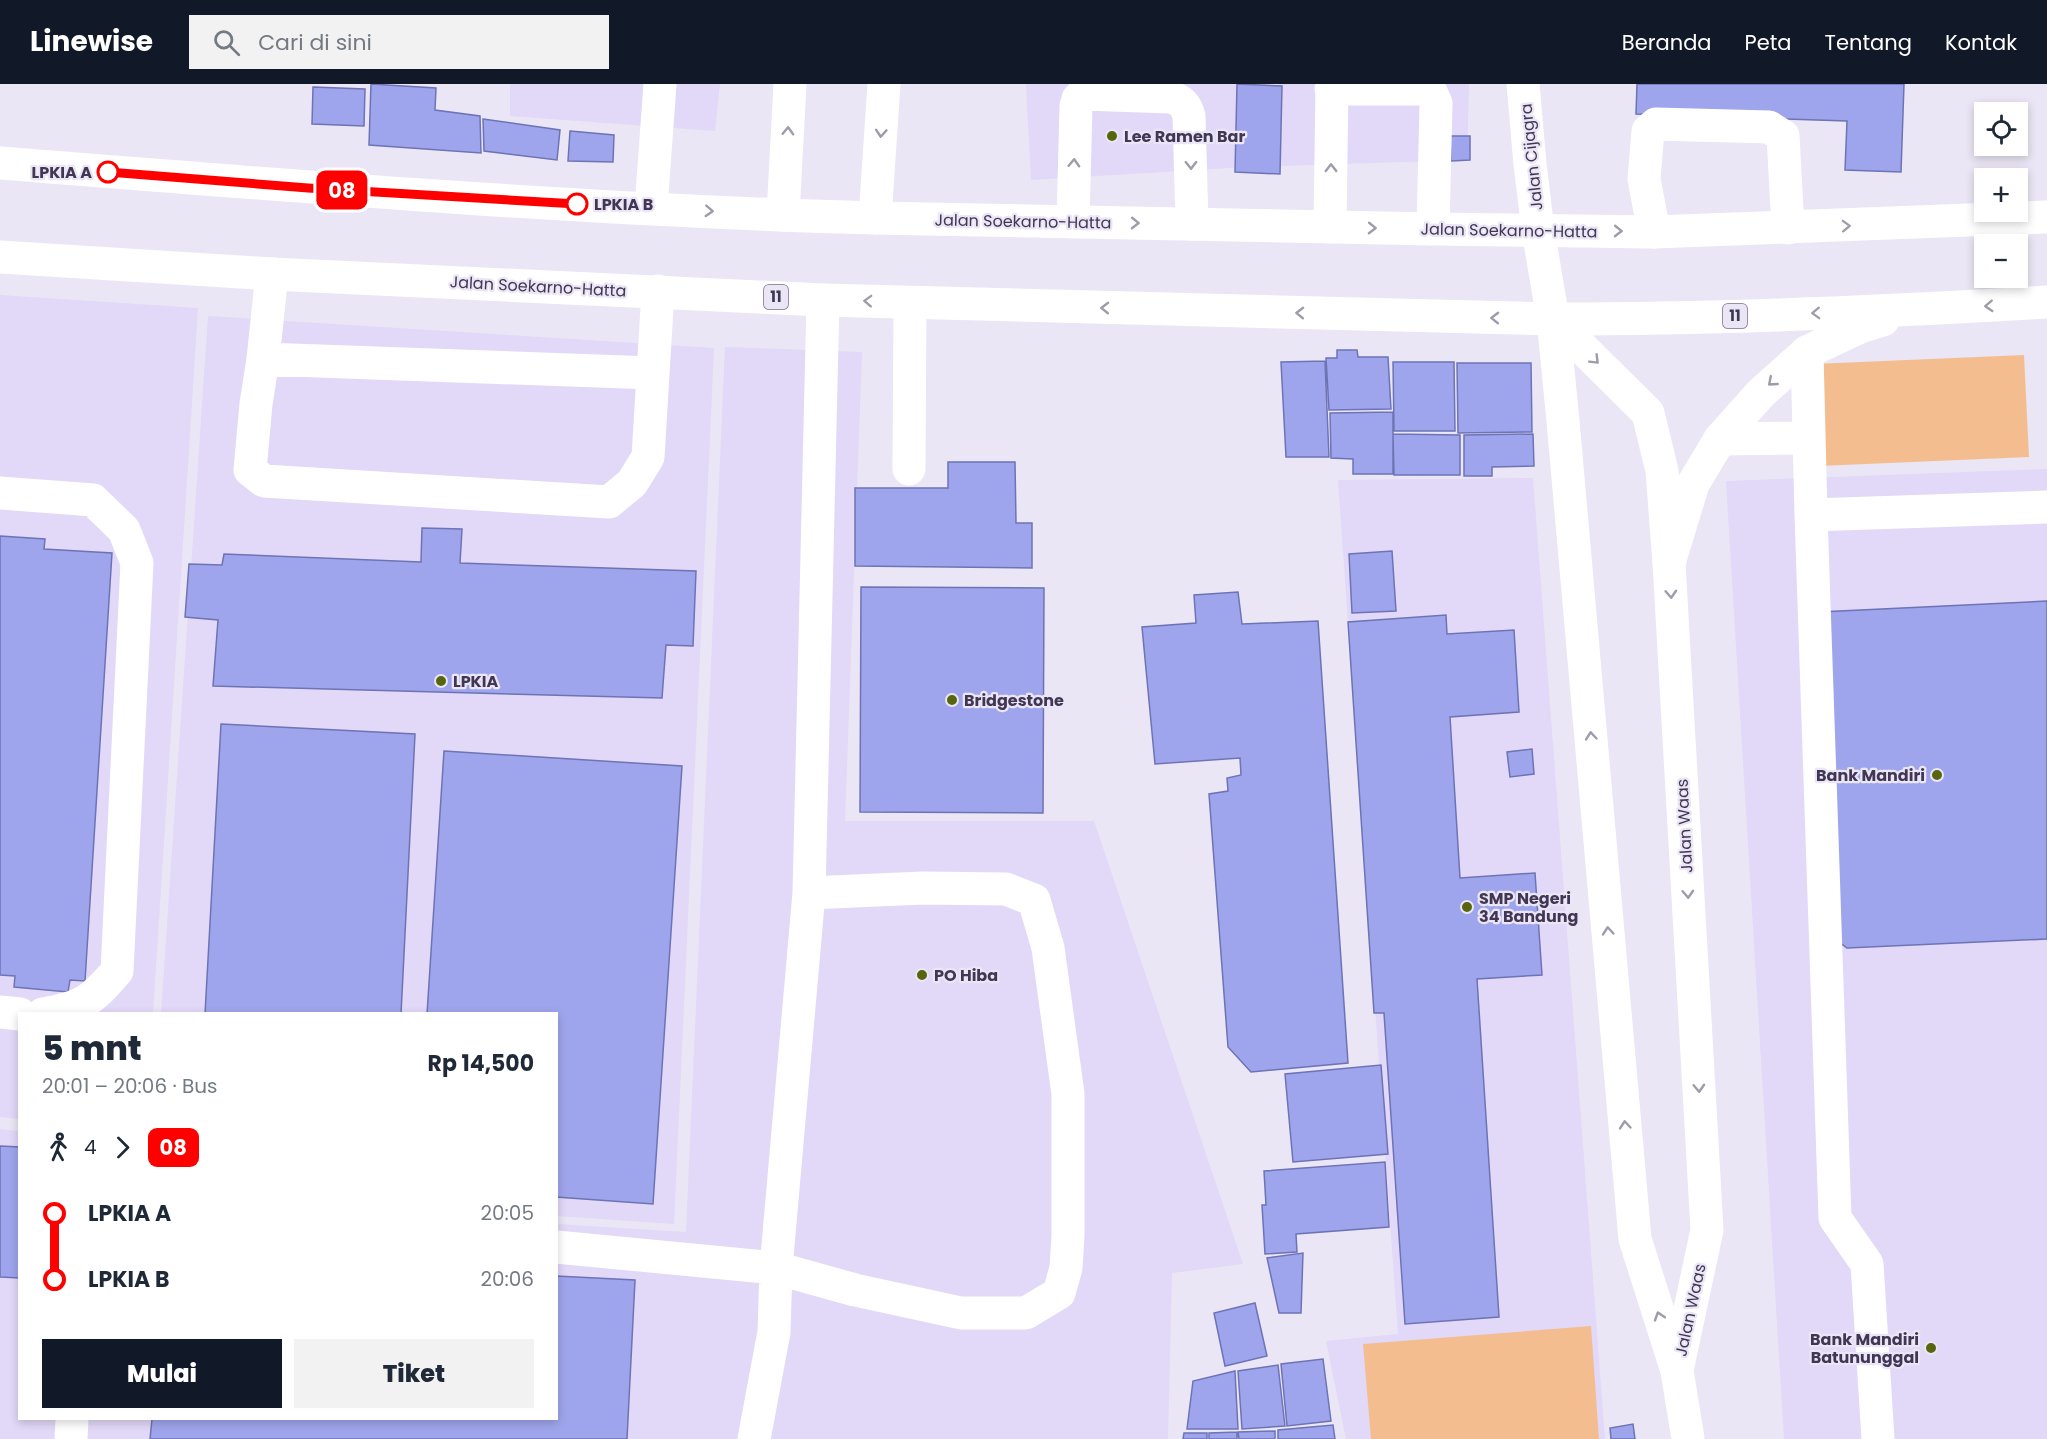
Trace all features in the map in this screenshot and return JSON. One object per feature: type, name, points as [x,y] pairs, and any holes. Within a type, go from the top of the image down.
[{"type":"main road","points":[[651,208],[660,84]]},
{"type":"main road","points":[[783,215],[790,84]]},
{"type":"main road","points":[[875,218],[884,84]]},
{"type":"main road","name":"Jalan Cijagra","points":[[1523,84],[1538,230]]},
{"type":"main road","points":[[1330,227],[1331,87],[1423,89],[1431,92],[1436,103],[1433,229]]},
{"type":"main road","points":[[1073,222],[1076,106],[1083,94],[1171,97],[1187,107],[1190,116],[1192,224]]},
{"type":"main road","points":[[1654,232],[1644,179],[1648,130],[1656,124],[1769,127],[1783,136],[1788,228]]},
{"type":"main road","name":"Jalan Soekarno-Hatta","points":[[0,163],[308,188],[783,215],[875,218],[1654,232],[2047,217]]},
{"type":"main road","name":"Jalan Waas","points":[[1538,230],[1553,319],[1635,1239],[1677,1371],[1688,1439]]},
{"type":"main road","name":"Jalan Soekarno-Hatta","points":[[0,257],[272,274],[823,300],[1553,319],[1665,319],[1916,310],[2047,302]]},
{"type":"main road","points":[[272,274],[250,470],[264,481],[609,502],[632,483],[648,457],[658,291]]},
{"type":"main road","points":[[754,1439],[774,1332],[776,1268],[809,893],[823,300]]},
{"type":"main road","points":[[909,469],[910,303]]},
{"type":"main road","points":[[1669,563],[1693,484],[1720,439],[1761,393],[1807,352],[1860,327],[1916,310]]},
{"type":"main road","name":"Jalan Waas","points":[[1553,319],[1648,413],[1662,471],[1707,1230],[1677,1371]]},
{"type":"main road","points":[[1807,352],[1835,1218],[1868,1264],[1878,1439]]},
{"type":"main road","points":[[263,360],[653,373]]},
{"type":"main road","points":[[1720,439],[1809,438]]},
{"type":"main road","points":[[0,493],[93,501],[124,530],[137,563],[117,971],[96,995],[71,1009],[54,1012]]},
{"type":"main road","points":[[1811,515],[2047,507]]},
{"type":"main road","points":[[558,1247],[776,1268],[855,1290],[961,1312],[1026,1313],[1059,1293],[1066,1268],[1068,1236],[1068,1094],[1048,948],[1035,900],[1006,889],[923,888],[809,893]]},
{"type":"main road","points":[[0,1012],[18,1014]]},
{"type":"main road","points":[[71,1439],[72,1420]]},
{"type":"shaded area","points":[[510,84],[720,84],[715,131],[510,116]]},
{"type":"shaded area","points":[[1026,84],[1265,84],[1263,166],[1031,180]]},
{"type":"shaded area","points":[[1278,84],[1469,84],[1467,160],[1276,166]]},
{"type":"shaded area","points":[[0,295],[198,308],[153,1012],[18,1012],[18,1119],[0,1117]]},
{"type":"shaded area","name":"LPKIA","points":[[208,316],[714,348],[674,1224],[558,1216],[558,1012],[161,1012]]},
{"type":"shaded area","name":"PO Hiba","points":[[725,347],[862,352],[845,821],[1094,821],[1243,1264],[1172,1273],[1168,1439],[0,1439],[0,1129],[18,1131],[18,1420],[558,1420],[558,1224],[686,1232]]},
{"type":"shaded area","points":[[2024,355],[2029,457],[1819,466],[1814,364]]},
{"type":"shaded area","points":[[2047,469],[2047,1439],[1784,1439],[1726,481]]},
{"type":"shaded area","name":"SMP Negeri 34 Bandung","points":[[1533,478],[1605,1439],[1346,1439],[1326,1341],[1398,1334],[1338,480]]},
{"type":"shaded area","points":[[1591,1326],[1599,1439],[1371,1439],[1363,1344]]},
{"type":"building","points":[[371,84],[436,88],[435,110],[480,116],[481,153],[369,145]]},
{"type":"building","points":[[1237,84],[1282,86],[1280,174],[1235,172]]},
{"type":"building","points":[[1637,84],[1904,84],[1901,172],[1845,170],[1847,121],[1636,114]]},
{"type":"building","points":[[313,87],[365,89],[364,126],[312,124]]},
{"type":"building","points":[[483,119],[560,130],[557,160],[484,151]]},
{"type":"building","points":[[570,131],[614,135],[613,162],[568,161]]},
{"type":"building","points":[[1450,136],[1470,136],[1470,160],[1451,161]]},
{"type":"building","points":[[1337,350],[1357,350],[1358,357],[1388,357],[1391,409],[1329,410],[1326,358],[1337,358]]},
{"type":"building","points":[[1325,361],[1329,457],[1286,457],[1281,362]]},
{"type":"building","points":[[1393,362],[1454,362],[1455,431],[1394,431]]},
{"type":"building","points":[[1457,363],[1531,363],[1532,432],[1458,433]]},
{"type":"building","points":[[1393,412],[1393,474],[1353,474],[1353,459],[1331,458],[1330,413]]},
{"type":"building","points":[[1393,434],[1460,435],[1460,475],[1394,475]]},
{"type":"building","points":[[1533,434],[1534,466],[1492,467],[1492,476],[1464,476],[1464,435]]},
{"type":"building","points":[[948,462],[1015,462],[1016,523],[1032,523],[1032,568],[855,566],[855,488],[948,488]]},
{"type":"building","points":[[422,528],[462,529],[460,563],[696,571],[693,646],[666,645],[662,698],[213,686],[218,620],[185,617],[189,564],[222,565],[224,554],[421,562]]},
{"type":"building","points":[[0,536],[45,539],[44,549],[112,553],[85,981],[70,980],[68,992],[14,987],[15,976],[0,975]]},
{"type":"building","points":[[1392,551],[1396,611],[1352,613],[1349,554]]},
{"type":"building","name":"Bridgestone","points":[[861,587],[1044,588],[1043,813],[860,812]]},
{"type":"building","points":[[1238,592],[1242,624],[1318,621],[1348,1063],[1251,1072],[1228,1047],[1209,794],[1228,791],[1227,778],[1241,775],[1240,758],[1155,764],[1142,627],[1196,623],[1194,595]]},
{"type":"building","name":"Bank Mandiri","points":[[2047,601],[2047,939],[1847,948],[1834,938],[1819,612]]},
{"type":"building","points":[[1446,615],[1447,634],[1514,630],[1519,712],[1450,717],[1460,878],[1535,873],[1542,975],[1477,979],[1499,1317],[1405,1324],[1384,1013],[1374,1013],[1348,622]]},
{"type":"building","points":[[221,724],[415,734],[401,1012],[205,1012]]},
{"type":"building","points":[[1532,749],[1534,774],[1510,777],[1507,752]]},
{"type":"building","points":[[444,751],[682,766],[653,1204],[558,1197],[558,1012],[427,1012]]},
{"type":"building","points":[[1381,1065],[1388,1154],[1293,1162],[1285,1074]]},
{"type":"building","points":[[0,1146],[18,1147],[18,1278],[0,1277]]},
{"type":"building","points":[[1385,1162],[1389,1227],[1296,1234],[1297,1252],[1265,1254],[1262,1205],[1266,1205],[1264,1171]]},
{"type":"building","points":[[1303,1253],[1301,1313],[1279,1313],[1267,1258]]},
{"type":"building","points":[[558,1276],[635,1280],[627,1439],[150,1439],[152,1420],[558,1420]]},
{"type":"building","points":[[1255,1303],[1267,1356],[1225,1366],[1214,1313]]},
{"type":"building","points":[[1323,1359],[1331,1421],[1287,1426],[1281,1364]]},
{"type":"building","points":[[1278,1365],[1285,1426],[1242,1429],[1238,1371]]},
{"type":"building","points":[[1235,1371],[1238,1429],[1187,1429],[1193,1381]]},
{"type":"building","points":[[1633,1424],[1635,1439],[1611,1439],[1610,1428]]},
{"type":"building","points":[[1333,1425],[1335,1439],[1278,1439],[1278,1430]]},
{"type":"building","points":[[1275,1431],[1275,1439],[1239,1439],[1238,1432]]},
{"type":"building","points":[[1237,1432],[1237,1439],[1209,1439],[1209,1433]]},
{"type":"building","points":[[1184,1433],[1207,1433],[1207,1439],[1183,1439]]},
{"type":"bus line","name":"08","points":[[108,172],[308,188],[577,204]]},
{"type":"place","name":"Lee Ramen Bar","points":[[1112,136]]},
{"type":"place","name":"LPKIA A","points":[[108,172]]},
{"type":"place","name":"LPKIA B","points":[[577,204]]},
{"type":"place","name":"LPKIA","points":[[441,681]]},
{"type":"place","name":"Bridgestone","points":[[952,700]]},
{"type":"place","name":"Bank Mandiri","points":[[1937,775]]},
{"type":"place","name":"SMP Negeri 34 Bandung","points":[[1467,907]]},
{"type":"place","name":"PO Hiba","points":[[922,975]]},
{"type":"place","name":"Bank Mandiri Batununggal","points":[[1931,1348]]}]
